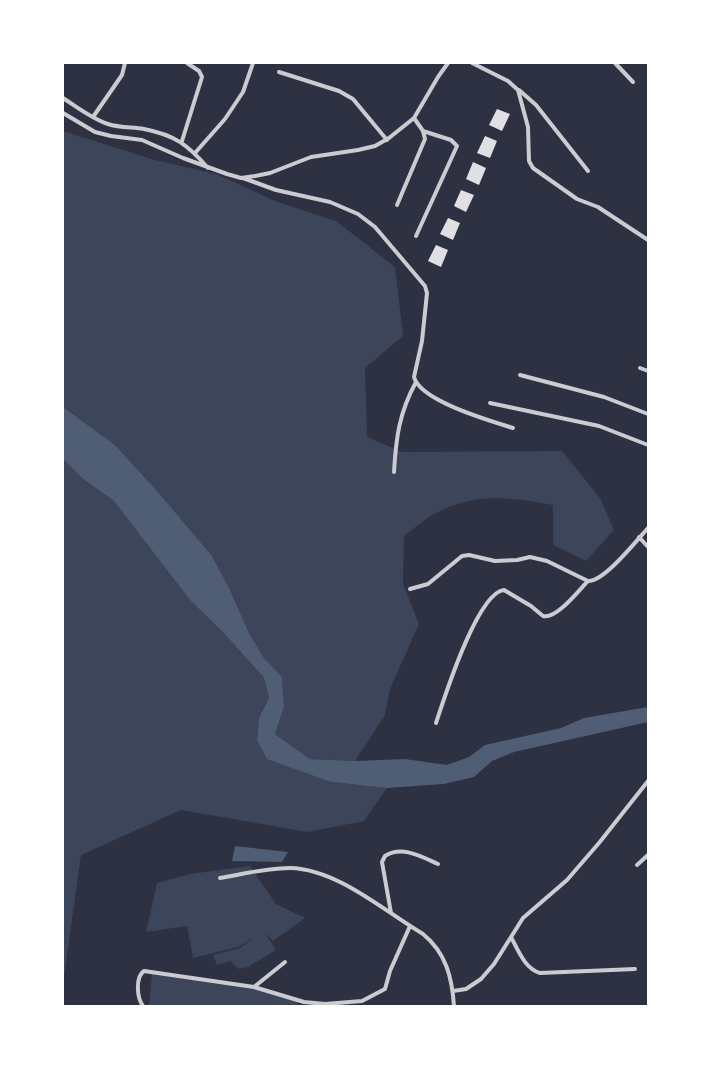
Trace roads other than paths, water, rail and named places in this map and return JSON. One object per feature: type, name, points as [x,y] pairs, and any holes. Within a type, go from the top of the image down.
[{"type":"street","points":[[93,117],[122,75],[125,63]]},
{"type":"street","points":[[182,141],[202,77],[199,71],[187,63]]},
{"type":"street","points":[[195,153],[225,119],[243,92],[253,63]]},
{"type":"street","points":[[241,178],[270,173],[311,157],[375,146],[387,140],[414,118],[448,63]]},
{"type":"street","points":[[472,63],[508,81],[536,105],[588,171]]},
{"type":"street","points":[[615,63],[633,82]]},
{"type":"street","points":[[279,72],[339,91],[353,99],[387,140]]},
{"type":"street","points":[[518,90],[528,127],[530,165],[577,199],[598,207],[648,240]]},
{"type":"street","points":[[63,98],[93,117],[109,124],[145,129],[182,141],[209,169]]},
{"type":"street","points":[[63,113],[95,132],[111,136],[142,140],[209,169],[276,190],[330,202],[358,214],[376,227],[422,280],[427,293],[422,341],[414,377],[416,382],[419,386],[459,410],[513,428]]},
{"type":"street","points":[[397,205],[424,139],[423,131],[414,118]]},
{"type":"street","points":[[416,236],[457,146],[451,140],[423,131]]},
{"type":"street","points":[[640,368],[648,371]]},
{"type":"street","points":[[520,375],[604,397],[648,414]]},
{"type":"street","points":[[394,472],[401,415],[416,382]]},
{"type":"street","points":[[490,403],[605,428],[648,446]]},
{"type":"street","points":[[410,589],[428,584],[462,556],[469,555],[495,561],[516,560],[530,557],[547,560],[588,581],[597,580],[625,556],[648,528]]},
{"type":"street","points":[[640,537],[648,547]]},
{"type":"street","points":[[436,723],[453,671],[480,612],[498,592],[504,590],[543,616],[548,617],[552,616],[563,607],[588,581]]},
{"type":"street","points":[[453,991],[466,989],[481,979],[494,964],[523,918],[567,880],[582,864],[648,780]]},
{"type":"street","points":[[391,913],[382,862],[385,856],[394,852],[409,852],[438,864]]},
{"type":"street","points":[[637,865],[648,855]]},
{"type":"street","points":[[220,878],[266,870],[291,868],[321,874],[356,892],[423,934],[441,952],[446,962],[453,991],[454,1006]]},
{"type":"street","points":[[143,1006],[138,991],[138,979],[144,971],[254,987],[314,1004],[338,1005],[362,1002],[385,989],[393,964],[410,926]]},
{"type":"street","points":[[511,937],[528,966],[535,972],[635,969]]},
{"type":"street","points":[[254,987],[285,962]]}]
